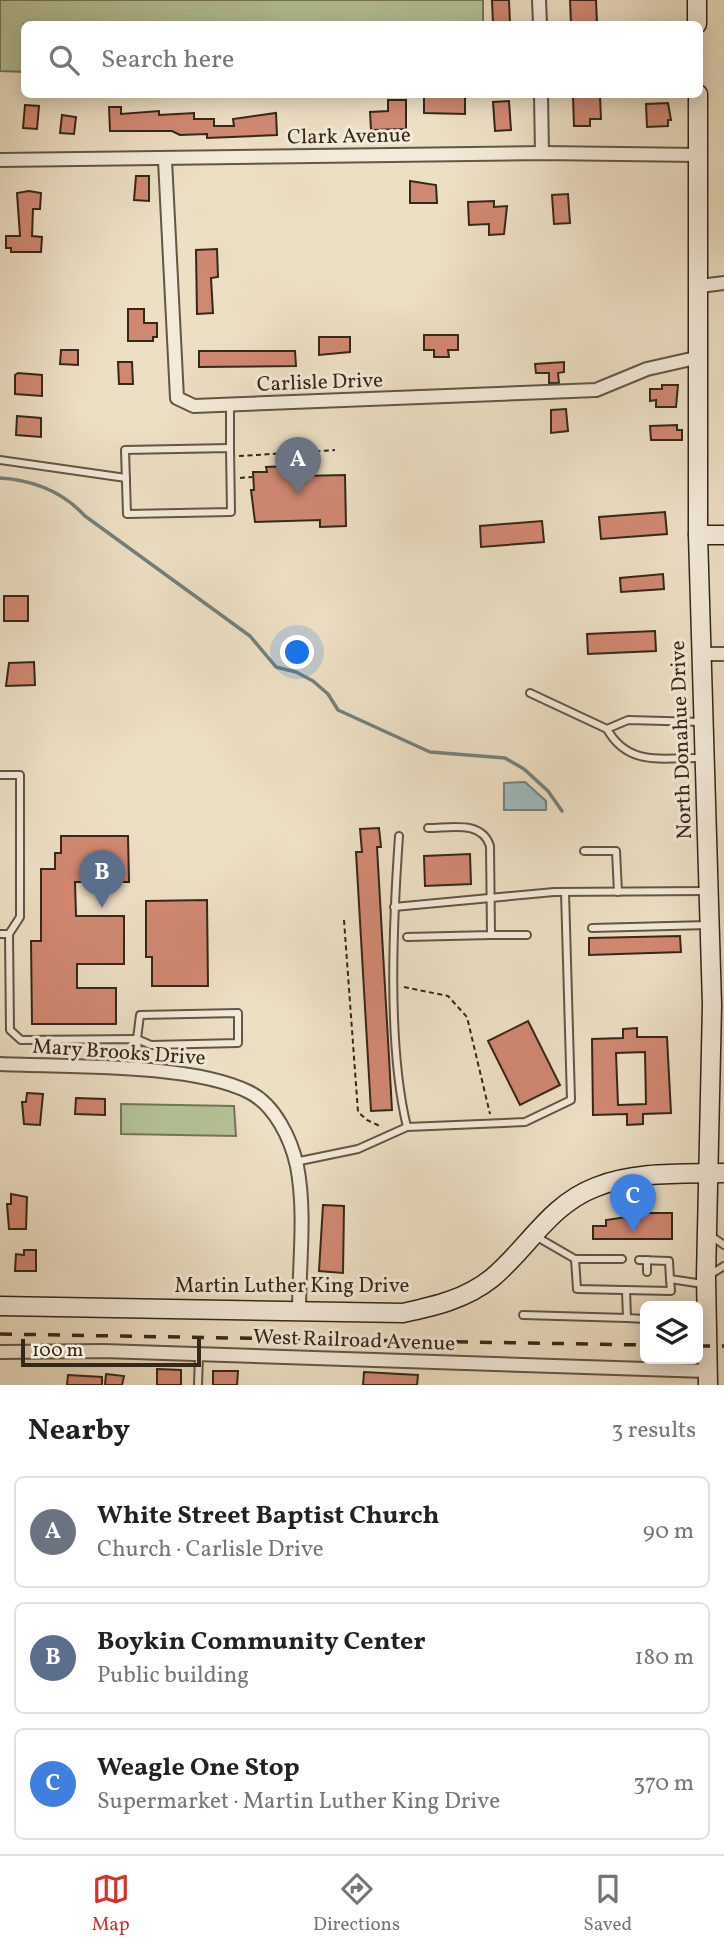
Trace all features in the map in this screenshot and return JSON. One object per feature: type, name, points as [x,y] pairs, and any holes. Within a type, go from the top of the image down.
[{"type":"street","points":[[539,0],[540,21]]},
{"type":"street","points":[[697,0],[697,21]]},
{"type":"street","points":[[541,98],[542,152]]},
{"type":"street","name":"North Donahue Drive","points":[[698,98],[698,536],[710,925],[718,1005],[716,1173],[708,1233],[706,1281],[708,1378]]},
{"type":"street","name":"Clark Avenue","points":[[0,160],[165,160],[542,152],[699,155]]},
{"type":"street","name":"Carlisle Drive","points":[[165,160],[177,398],[194,406],[596,390],[647,369],[700,357]]},
{"type":"street","points":[[700,286],[724,283]]},
{"type":"street","points":[[698,536],[724,535]]},
{"type":"street","points":[[702,654],[724,654]]},
{"type":"street","name":"Mary Brooks Drive","points":[[0,1063],[139,1070],[211,1078],[251,1093],[282,1125],[295,1162],[300,1209],[299,1311]]},
{"type":"street","name":"Martin Luther King Drive","points":[[0,1306],[403,1313],[439,1306],[470,1293],[493,1277],[553,1212],[595,1187],[639,1176],[716,1173]]},
{"type":"street","name":"West Railroad Avenue","points":[[0,1352],[103,1351],[708,1378]]},
{"type":"lane","points":[[230,405],[231,512],[127,514],[125,450],[230,448]]},
{"type":"lane","points":[[0,460],[126,478]]},
{"type":"lane","points":[[530,693],[607,729],[617,747],[636,757],[705,758]]},
{"type":"lane","points":[[607,729],[628,720],[704,722]]},
{"type":"lane","points":[[0,775],[20,775],[20,917],[9,934],[10,1030],[20,1040],[137,1039],[151,1045],[238,1043],[238,1013],[140,1014],[137,1039],[139,1070]]},
{"type":"lane","points":[[428,828],[474,828],[487,836],[490,846],[491,935]]},
{"type":"lane","points":[[399,836],[394,907],[396,988],[403,1108],[407,1127]]},
{"type":"lane","points":[[584,851],[616,851],[618,892]]},
{"type":"lane","points":[[394,907],[565,892],[709,891]]},
{"type":"lane","points":[[295,1162],[358,1149],[407,1127],[525,1122],[571,1100],[565,892]]},
{"type":"lane","points":[[592,928],[710,925]]},
{"type":"lane","points":[[0,934],[9,934]]},
{"type":"lane","points":[[407,937],[527,935]]},
{"type":"lane","points":[[708,1233],[724,1245]]},
{"type":"lane","points":[[532,1234],[575,1259],[622,1259]]},
{"type":"lane","points":[[575,1259],[577,1289],[614,1286],[671,1291],[669,1261],[643,1260],[646,1272]]},
{"type":"lane","points":[[601,1259],[602,1269]]},
{"type":"lane","points":[[614,1259],[614,1270]]},
{"type":"lane","points":[[670,1279],[706,1281],[724,1266]]},
{"type":"lane","points":[[627,1318],[630,1288]]},
{"type":"lane","points":[[523,1315],[640,1318]]},
{"type":"lane","points":[[198,1385],[199,1356]]},
{"type":"path","points":[[239,467],[239,456],[335,450]]},
{"type":"path","points":[[309,452],[310,476]]},
{"type":"path","points":[[276,454],[277,466]]},
{"type":"path","points":[[298,469],[310,468]]},
{"type":"path","points":[[240,478],[252,477]]},
{"type":"path","points":[[344,920],[358,1112],[380,1126],[400,1130]]},
{"type":"path","points":[[396,988],[412,986],[448,996],[467,1017],[492,1123]]},
{"type":"green space","points":[[0,0],[483,0],[483,21],[21,21],[21,72],[0,71]]},
{"type":"green space","points":[[121,1104],[234,1106],[236,1136],[121,1134]]},
{"type":"water","points":[[525,782],[546,801],[546,810],[504,810],[504,783]]},
{"type":"building","points":[[492,0],[509,0],[510,21],[493,21]]},
{"type":"building","points":[[570,0],[596,0],[597,21],[571,21]]},
{"type":"building","points":[[424,98],[465,98],[465,114],[424,113]]},
{"type":"building","points":[[573,98],[600,98],[601,119],[590,119],[590,126],[574,126]]},
{"type":"building","points":[[388,100],[406,100],[406,129],[371,130],[370,112],[388,111]]},
{"type":"building","points":[[509,101],[511,130],[495,131],[493,102]]},
{"type":"building","points":[[668,103],[671,120],[668,120],[668,126],[647,127],[646,104]]},
{"type":"building","points":[[25,105],[39,106],[37,129],[23,128]]},
{"type":"building","points":[[109,107],[121,107],[121,114],[159,111],[159,115],[194,113],[194,119],[214,119],[214,126],[234,126],[233,119],[276,113],[277,135],[207,138],[207,134],[180,135],[172,131],[110,131]]},
{"type":"building","points":[[62,115],[76,117],[74,134],[60,133]]},
{"type":"building","points":[[136,176],[149,176],[149,201],[134,200]]},
{"type":"building","points":[[410,181],[436,185],[437,203],[410,203]]},
{"type":"building","points":[[17,193],[41,193],[40,209],[33,209],[32,236],[42,237],[41,252],[11,252],[11,248],[6,248],[6,236],[20,236]]},
{"type":"building","points":[[568,194],[570,223],[554,224],[552,195]]},
{"type":"building","points":[[494,201],[494,207],[507,206],[504,234],[489,235],[489,224],[469,225],[468,202]]},
{"type":"building","points":[[217,249],[218,277],[211,278],[213,313],[197,314],[196,250]]},
{"type":"building","points":[[128,309],[144,309],[144,323],[157,323],[157,337],[153,337],[153,341],[128,341]]},
{"type":"building","points":[[424,335],[458,335],[458,350],[448,350],[449,357],[434,357],[434,350],[424,350]]},
{"type":"building","points":[[319,337],[350,337],[350,352],[319,355]]},
{"type":"building","points":[[61,350],[78,350],[78,365],[60,364]]},
{"type":"building","points":[[199,351],[295,351],[296,366],[199,367]]},
{"type":"building","points":[[118,362],[132,362],[133,384],[119,384]]},
{"type":"building","points":[[564,362],[564,372],[558,373],[559,383],[549,383],[549,373],[536,373],[535,364]]},
{"type":"building","points":[[15,375],[42,375],[42,396],[15,394]]},
{"type":"building","points":[[662,385],[678,385],[676,407],[656,407],[656,400],[650,401],[650,389],[662,389]]},
{"type":"building","points":[[566,409],[568,431],[551,433],[551,410]]},
{"type":"building","points":[[17,416],[41,418],[41,437],[16,435]]},
{"type":"building","points":[[677,425],[677,430],[682,430],[682,440],[651,440],[650,426]]},
{"type":"building","points":[[288,466],[288,471],[301,470],[302,476],[345,475],[346,526],[320,527],[320,520],[255,522],[251,490],[254,490],[253,472],[267,472],[266,467]]},
{"type":"building","points":[[665,512],[667,534],[601,539],[599,517]]},
{"type":"building","points":[[542,521],[544,542],[481,547],[480,526]]},
{"type":"building","points":[[663,574],[664,589],[621,592],[620,578]]},
{"type":"building","points":[[4,596],[28,596],[28,621],[4,621]]},
{"type":"building","points":[[655,631],[656,651],[588,654],[587,634]]},
{"type":"building","points":[[34,662],[35,685],[6,686],[9,663]]},
{"type":"building","points":[[379,828],[381,847],[377,847],[392,1110],[371,1111],[356,852],[362,852],[360,829]]},
{"type":"building","points":[[61,836],[128,836],[129,882],[75,882],[76,916],[124,916],[124,964],[77,964],[77,988],[116,988],[116,1024],[32,1024],[31,941],[41,941],[41,869],[55,869],[55,853],[61,853]]},
{"type":"building","points":[[470,854],[471,884],[425,886],[424,856]]},
{"type":"building","points":[[207,900],[208,986],[152,986],[152,957],[146,957],[146,901]]},
{"type":"building","points":[[680,936],[681,952],[589,955],[589,938]]},
{"type":"building","points":[[528,1021],[560,1085],[520,1105],[488,1041]]},
{"type":"building","points":[[637,1028],[637,1037],[667,1037],[671,1113],[643,1114],[643,1124],[627,1125],[627,1114],[593,1115],[592,1039],[623,1038],[623,1029]],"holes":[[[645,1052],[646,1104],[618,1105],[616,1053]]]},
{"type":"building","points":[[27,1093],[43,1094],[40,1125],[24,1124],[22,1102],[26,1102]]},
{"type":"building","points":[[76,1098],[105,1099],[105,1115],[75,1114]]},
{"type":"building","points":[[11,1194],[27,1197],[26,1229],[9,1229],[7,1204],[11,1204]]},
{"type":"building","points":[[323,1205],[344,1206],[343,1273],[319,1271]]},
{"type":"building","points":[[634,1213],[672,1213],[672,1239],[593,1239],[593,1226],[606,1226],[606,1220],[634,1216]]},
{"type":"building","points":[[24,1250],[36,1250],[36,1271],[15,1271],[16,1254],[24,1255]]},
{"type":"building","points":[[157,1369],[181,1370],[181,1385],[157,1385]]},
{"type":"building","points":[[213,1371],[238,1371],[237,1385],[213,1385]]},
{"type":"building","points":[[364,1372],[418,1375],[417,1385],[363,1385]]},
{"type":"building","points":[[106,1374],[124,1376],[122,1385],[105,1385]]},
{"type":"building","points":[[68,1375],[102,1377],[102,1385],[67,1385]]},
{"type":"waterway","points":[[0,478],[35,484],[67,500],[85,516],[250,636],[276,667],[296,672],[313,681],[328,694],[338,710],[430,752],[505,758],[524,769],[548,791],[562,811]]},
{"type":"railway","points":[[0,1334],[640,1345]]},
{"type":"railway","points":[[703,1346],[724,1346]]},
{"type":"place","name":"White Street Baptist Church","points":[[298,495]]},
{"type":"place","name":"Boykin Community Center","points":[[102,908]]},
{"type":"place","name":"Weagle One Stop","points":[[633,1232]]}]
